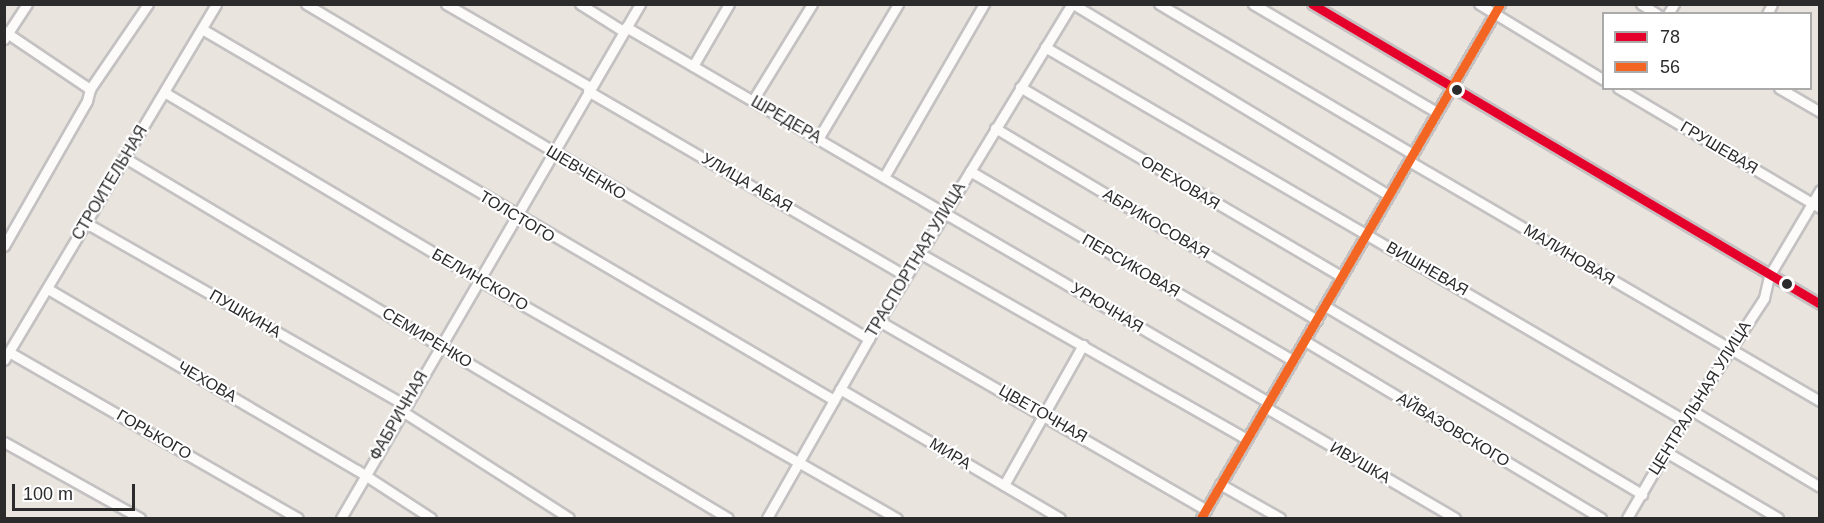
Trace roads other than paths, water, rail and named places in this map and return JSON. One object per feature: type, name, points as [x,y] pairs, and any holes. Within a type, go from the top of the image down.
[{"type":"street","points":[[27,4],[6,34],[90,89]]},
{"type":"street","points":[[4,246],[87,101],[90,89],[148,4]]},
{"type":"street","name":"СТРОИТЕЛЬНАЯ","points":[[7,356],[216,4]]},
{"type":"street","name":"ШЕВЧЕНКО","points":[[306,4],[553,154],[868,339]]},
{"type":"street","name":"УЛИЦА АБАЯ","points":[[446,4],[906,276]]},
{"type":"street","name":"ШРЕДЕРА","points":[[580,4],[753,100],[946,213]]},
{"type":"street","name":"ФАБРИЧНАЯ","points":[[341,519],[363,477],[639,4]]},
{"type":"street","points":[[693,66],[729,4]]},
{"type":"street","points":[[753,100],[812,4]]},
{"type":"street","points":[[818,139],[898,4]]},
{"type":"street","points":[[884,177],[984,4]]},
{"type":"street","points":[[1072,4],[1389,195]]},
{"type":"street","name":"ТРАСПОРТНАЯ УЛИЦА","points":[[767,519],[868,339],[1072,4]]},
{"type":"street","name":"МАЛИНОВАЯ","points":[[1159,4],[1730,349]]},
{"type":"street","points":[[1253,4],[1436,112]]},
{"type":"street","points":[[1312,4],[1769,276],[1820,304]]},
{"type":"street","points":[[1479,4],[1602,79]]},
{"type":"street","points":[[1203,514],[1500,4]]},
{"type":"street","points":[[1641,4],[1654,12]]},
{"type":"street","name":"ТОЛСТОГО","points":[[202,29],[516,217],[834,400]]},
{"type":"street","name":"ВИШНЕВАЯ","points":[[1045,47],[1684,420]]},
{"type":"street","name":"ОРЕХОВАЯ","points":[[1020,87],[1341,276]]},
{"type":"street","name":"ГРУШЕВАЯ","points":[[1621,90],[1815,206]]},
{"type":"street","points":[[1782,90],[1820,112]]},
{"type":"street","name":"БЕЛИНСКОГО","points":[[164,92],[479,280],[897,519]]},
{"type":"street","name":"АБРИКОСОВАЯ","points":[[995,128],[1317,320]]},
{"type":"street","name":"СЕМИРЕНКО","points":[[125,158],[441,345],[728,519]]},
{"type":"street","name":"ПЕРСИКОВАЯ","points":[[970,171],[1292,360]]},
{"type":"street","name":"ЦЕНТРАЛЬНАЯ УЛИЦА","points":[[1627,519],[1684,420],[1764,298],[1769,276],[1815,206],[1820,190]]},
{"type":"street","name":"УРЮЧНАЯ","points":[[946,213],[1267,404]]},
{"type":"street","name":"ПУШКИНА","points":[[86,223],[403,408],[569,519]]},
{"type":"street","points":[[921,254],[1246,439]]},
{"type":"street","name":"ЧЕХОВА","points":[[48,289],[432,519]]},
{"type":"street","points":[[1325,306],[1641,494]]},
{"type":"street","name":"ЦВЕТОЧНАЯ","points":[[879,321],[1044,415],[1203,514]]},
{"type":"street","name":"АЙВАЗОВСКОГО","points":[[1305,341],[1601,519]]},
{"type":"street","points":[[1004,485],[1083,345]]},
{"type":"street","points":[[1730,349],[1820,401]]},
{"type":"street","name":"ГОРЬКОГО","points":[[7,356],[298,519]]},
{"type":"street","name":"МИРА","points":[[840,389],[1059,519]]},
{"type":"street","name":"ИВУШКА","points":[[1267,404],[1455,519]]},
{"type":"street","points":[[1691,410],[1820,487]]},
{"type":"street","points":[[4,442],[140,519]]},
{"type":"street","points":[[1666,452],[1778,519]]},
{"type":"street","points":[[1221,484],[1280,519]]}]
